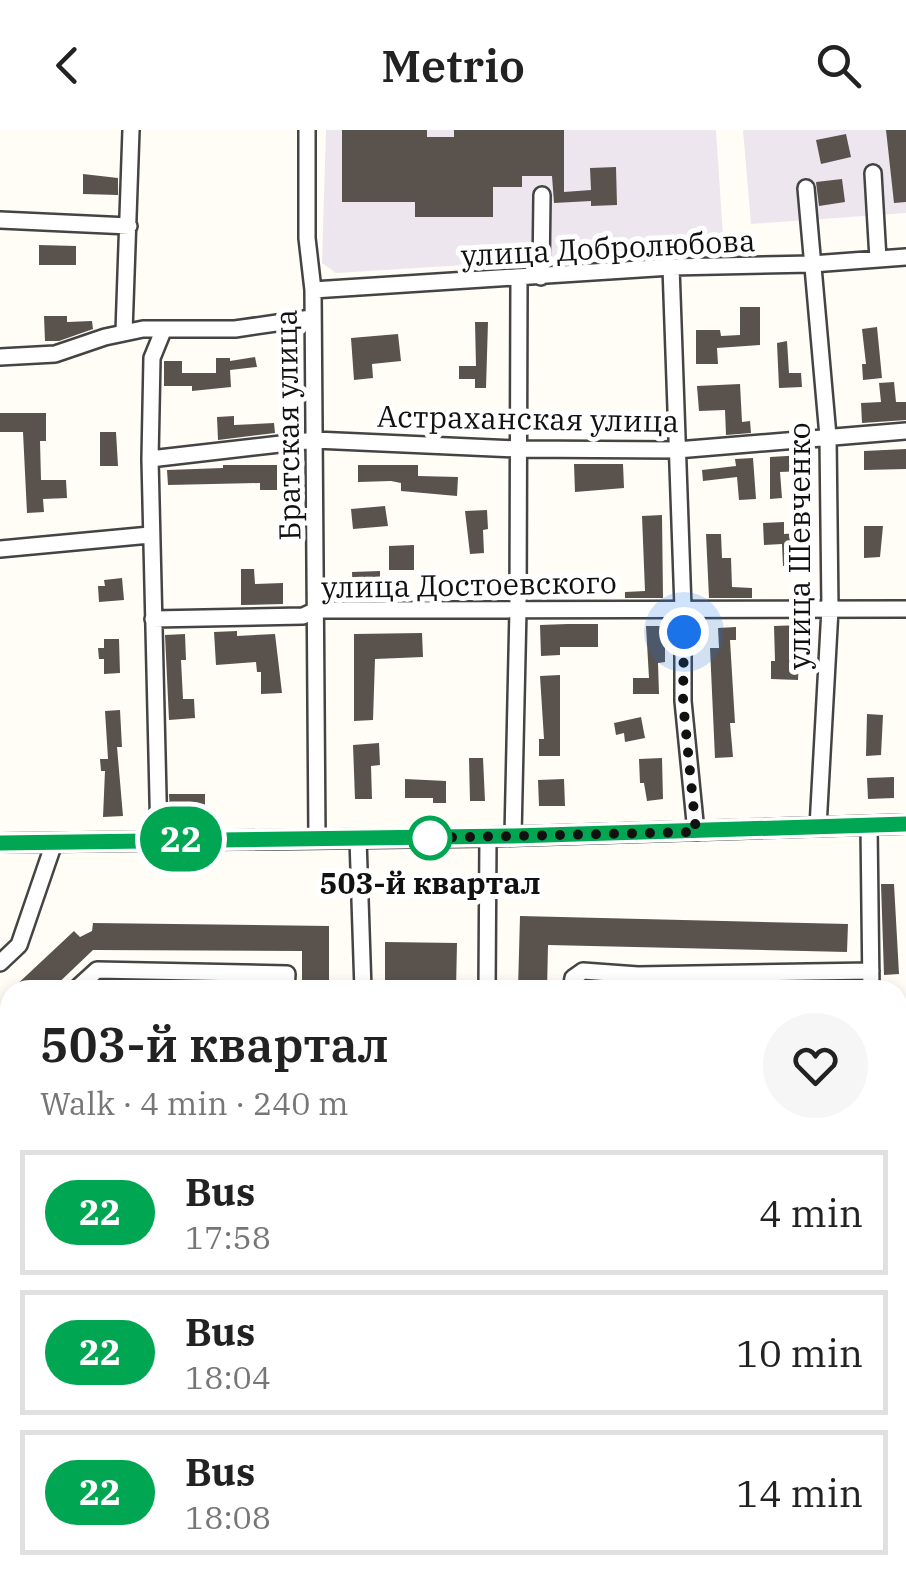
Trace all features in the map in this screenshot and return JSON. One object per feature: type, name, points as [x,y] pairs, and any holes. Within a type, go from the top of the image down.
[{"type":"main road","points":[[0,843],[488,837],[906,824]]},
{"type":"street","points":[[124,332],[131,130]]},
{"type":"street","name":"Братская улица","points":[[306,130],[313,290],[317,840]]},
{"type":"street","points":[[873,173],[878,259]]},
{"type":"street","name":"улица Шевченко","points":[[806,188],[828,436],[830,609],[818,828]]},
{"type":"street","points":[[541,277],[542,195]]},
{"type":"street","points":[[0,220],[128,226]]},
{"type":"street","name":"улица Добролюбова","points":[[313,290],[671,267],[906,257]]},
{"type":"street","points":[[671,267],[683,702],[696,832]]},
{"type":"street","points":[[513,836],[519,279]]},
{"type":"street","points":[[0,358],[56,354],[124,332],[235,329],[311,318]]},
{"type":"street","points":[[159,839],[150,460],[152,358],[163,331]]},
{"type":"street","name":"Астраханская улица","points":[[150,460],[315,440],[517,449],[677,450],[906,431]]},
{"type":"street","points":[[0,550],[150,535]]},
{"type":"street","name":"улица Достоевского","points":[[153,619],[303,616],[316,610],[906,609]]},
{"type":"street","points":[[869,826],[870,980]]},
{"type":"street","points":[[487,980],[488,837]]},
{"type":"street","points":[[358,839],[363,980]]},
{"type":"street","points":[[0,964],[19,945],[54,843]]},
{"type":"street","points":[[86,980],[97,970],[286,974],[286,980]]},
{"type":"street","points":[[572,980],[583,971],[624,980]]},
{"type":"street","points":[[696,980],[870,971]]},
{"type":"shaded area","points":[[326,130],[716,130],[723,236],[712,250],[336,273],[322,263]]},
{"type":"shaded area","points":[[743,130],[906,130],[906,213],[751,224]]},
{"type":"building","points":[[342,130],[427,130],[427,137],[454,137],[454,130],[564,130],[564,192],[591,190],[590,168],[616,167],[617,205],[591,206],[591,201],[554,203],[552,176],[522,176],[522,187],[493,187],[493,217],[415,217],[415,202],[342,202]]},
{"type":"building","points":[[886,130],[906,130],[906,202],[894,203]]},
{"type":"building","points":[[846,134],[851,157],[821,164],[816,140]]},
{"type":"building","points":[[83,174],[118,178],[118,195],[83,194]]},
{"type":"building","points":[[842,179],[845,202],[819,206],[816,182]]},
{"type":"building","points":[[39,245],[76,246],[76,265],[39,265]]},
{"type":"building","points":[[740,307],[760,307],[760,345],[717,348],[718,364],[696,364],[696,330],[720,330],[721,336],[740,335]]},
{"type":"building","points":[[44,316],[67,316],[67,322],[92,321],[93,329],[59,341],[45,341]]},
{"type":"building","points":[[475,322],[488,322],[486,388],[475,388],[475,379],[459,379],[459,366],[476,366]]},
{"type":"building","points":[[877,327],[882,378],[863,380],[862,364],[866,364],[862,329]]},
{"type":"building","points":[[398,334],[401,361],[372,364],[373,378],[354,380],[351,338]]},
{"type":"building","points":[[787,341],[789,373],[801,373],[802,387],[779,388],[777,343]]},
{"type":"building","points":[[255,357],[257,367],[230,370],[231,387],[192,391],[192,386],[164,386],[164,361],[182,361],[182,373],[216,373],[216,358],[230,361]]},
{"type":"building","points":[[894,382],[896,402],[906,402],[906,420],[862,423],[861,403],[881,402],[879,383]]},
{"type":"building","points":[[740,384],[742,422],[750,421],[751,433],[726,435],[725,410],[699,411],[697,386]]},
{"type":"building","points":[[0,413],[46,413],[46,441],[40,441],[41,480],[66,480],[67,498],[43,499],[44,512],[27,513],[23,432],[0,432]]},
{"type":"building","points":[[234,416],[234,425],[274,423],[275,433],[218,440],[217,417]]},
{"type":"building","points":[[100,432],[116,432],[118,466],[100,466]]},
{"type":"building","points":[[906,449],[906,469],[864,470],[864,451]]},
{"type":"building","points":[[804,455],[804,471],[780,472],[782,498],[770,499],[770,457]]},
{"type":"building","points":[[753,458],[756,499],[739,500],[737,477],[703,481],[702,470],[736,466],[735,459]]},
{"type":"building","points":[[574,464],[623,464],[624,488],[575,492]]},
{"type":"building","points":[[277,465],[277,490],[260,490],[260,483],[168,485],[167,470]]},
{"type":"building","points":[[358,465],[418,465],[418,476],[458,477],[457,496],[401,491],[401,483],[391,481],[358,482]]},
{"type":"building","points":[[385,506],[388,526],[353,529],[351,509]]},
{"type":"building","points":[[487,510],[484,553],[470,554],[465,511]]},
{"type":"building","points":[[662,515],[663,598],[625,598],[625,592],[645,591],[642,516]]},
{"type":"building","points":[[784,522],[784,534],[799,533],[801,565],[783,566],[782,544],[764,545],[763,523]]},
{"type":"building","points":[[864,526],[883,526],[880,557],[864,558]]},
{"type":"building","points":[[706,534],[721,534],[722,558],[731,558],[732,587],[752,588],[752,598],[709,598]]},
{"type":"building","points":[[414,545],[414,570],[389,570],[389,546]]},
{"type":"building","points":[[241,569],[254,569],[255,584],[283,583],[283,604],[241,605]]},
{"type":"building","points":[[380,571],[380,599],[353,599],[352,572]]},
{"type":"building","points":[[122,578],[124,600],[99,602],[98,586],[105,586],[104,580]]},
{"type":"building","points":[[598,624],[598,647],[560,647],[560,655],[541,656],[540,625]]},
{"type":"building","points":[[801,625],[798,680],[771,679],[774,626]]},
{"type":"building","points":[[646,626],[665,626],[665,662],[658,663],[659,694],[633,694],[633,678],[649,678]]},
{"type":"building","points":[[736,627],[736,640],[730,640],[733,757],[715,758],[710,648],[719,648],[718,628]]},
{"type":"building","points":[[237,631],[237,636],[275,634],[282,693],[261,694],[261,672],[257,672],[256,662],[216,665],[214,632]]},
{"type":"building","points":[[422,633],[423,657],[375,659],[373,720],[354,721],[354,634]]},
{"type":"building","points":[[185,634],[186,660],[181,660],[183,699],[194,699],[195,718],[169,720],[165,635]]},
{"type":"building","points":[[104,639],[119,639],[120,673],[104,674],[104,659],[99,659],[98,648],[104,648]]},
{"type":"building","points":[[560,675],[560,756],[539,756],[539,739],[544,739],[540,676]]},
{"type":"building","points":[[120,710],[122,747],[117,747],[123,816],[103,817],[105,771],[101,771],[100,759],[108,759],[105,711]]},
{"type":"building","points":[[867,714],[883,715],[881,755],[866,756]]},
{"type":"building","points":[[641,717],[645,738],[625,742],[624,733],[616,735],[614,723]]},
{"type":"building","points":[[379,743],[380,765],[371,766],[372,799],[355,799],[353,745]]},
{"type":"building","points":[[469,758],[483,758],[485,801],[470,801]]},
{"type":"building","points":[[662,758],[663,799],[647,801],[644,783],[640,783],[639,759]]},
{"type":"building","points":[[894,777],[894,798],[868,799],[867,778]]},
{"type":"building","points":[[405,779],[446,781],[446,803],[433,803],[433,798],[405,798]]},
{"type":"building","points":[[564,779],[565,806],[539,806],[538,780]]},
{"type":"building","points":[[169,794],[205,794],[205,814],[170,814]]},
{"type":"building","points":[[881,884],[894,884],[899,974],[884,975]]},
{"type":"building","points":[[520,916],[848,924],[847,952],[548,945],[547,980],[518,980]]},
{"type":"building","points":[[93,923],[329,926],[329,980],[302,980],[302,951],[93,950],[62,980],[22,980],[74,931],[80,937],[92,931]]},
{"type":"building","points":[[385,942],[457,943],[456,980],[385,980]]},
{"type":"bus line","name":"22","points":[[0,843],[513,836],[906,824]]},
{"type":"place","name":"503-й квартал","points":[[430,838]]},
{"type":"route","points":[[430,838],[423,838],[696,832],[683,702],[684,632]]}]
